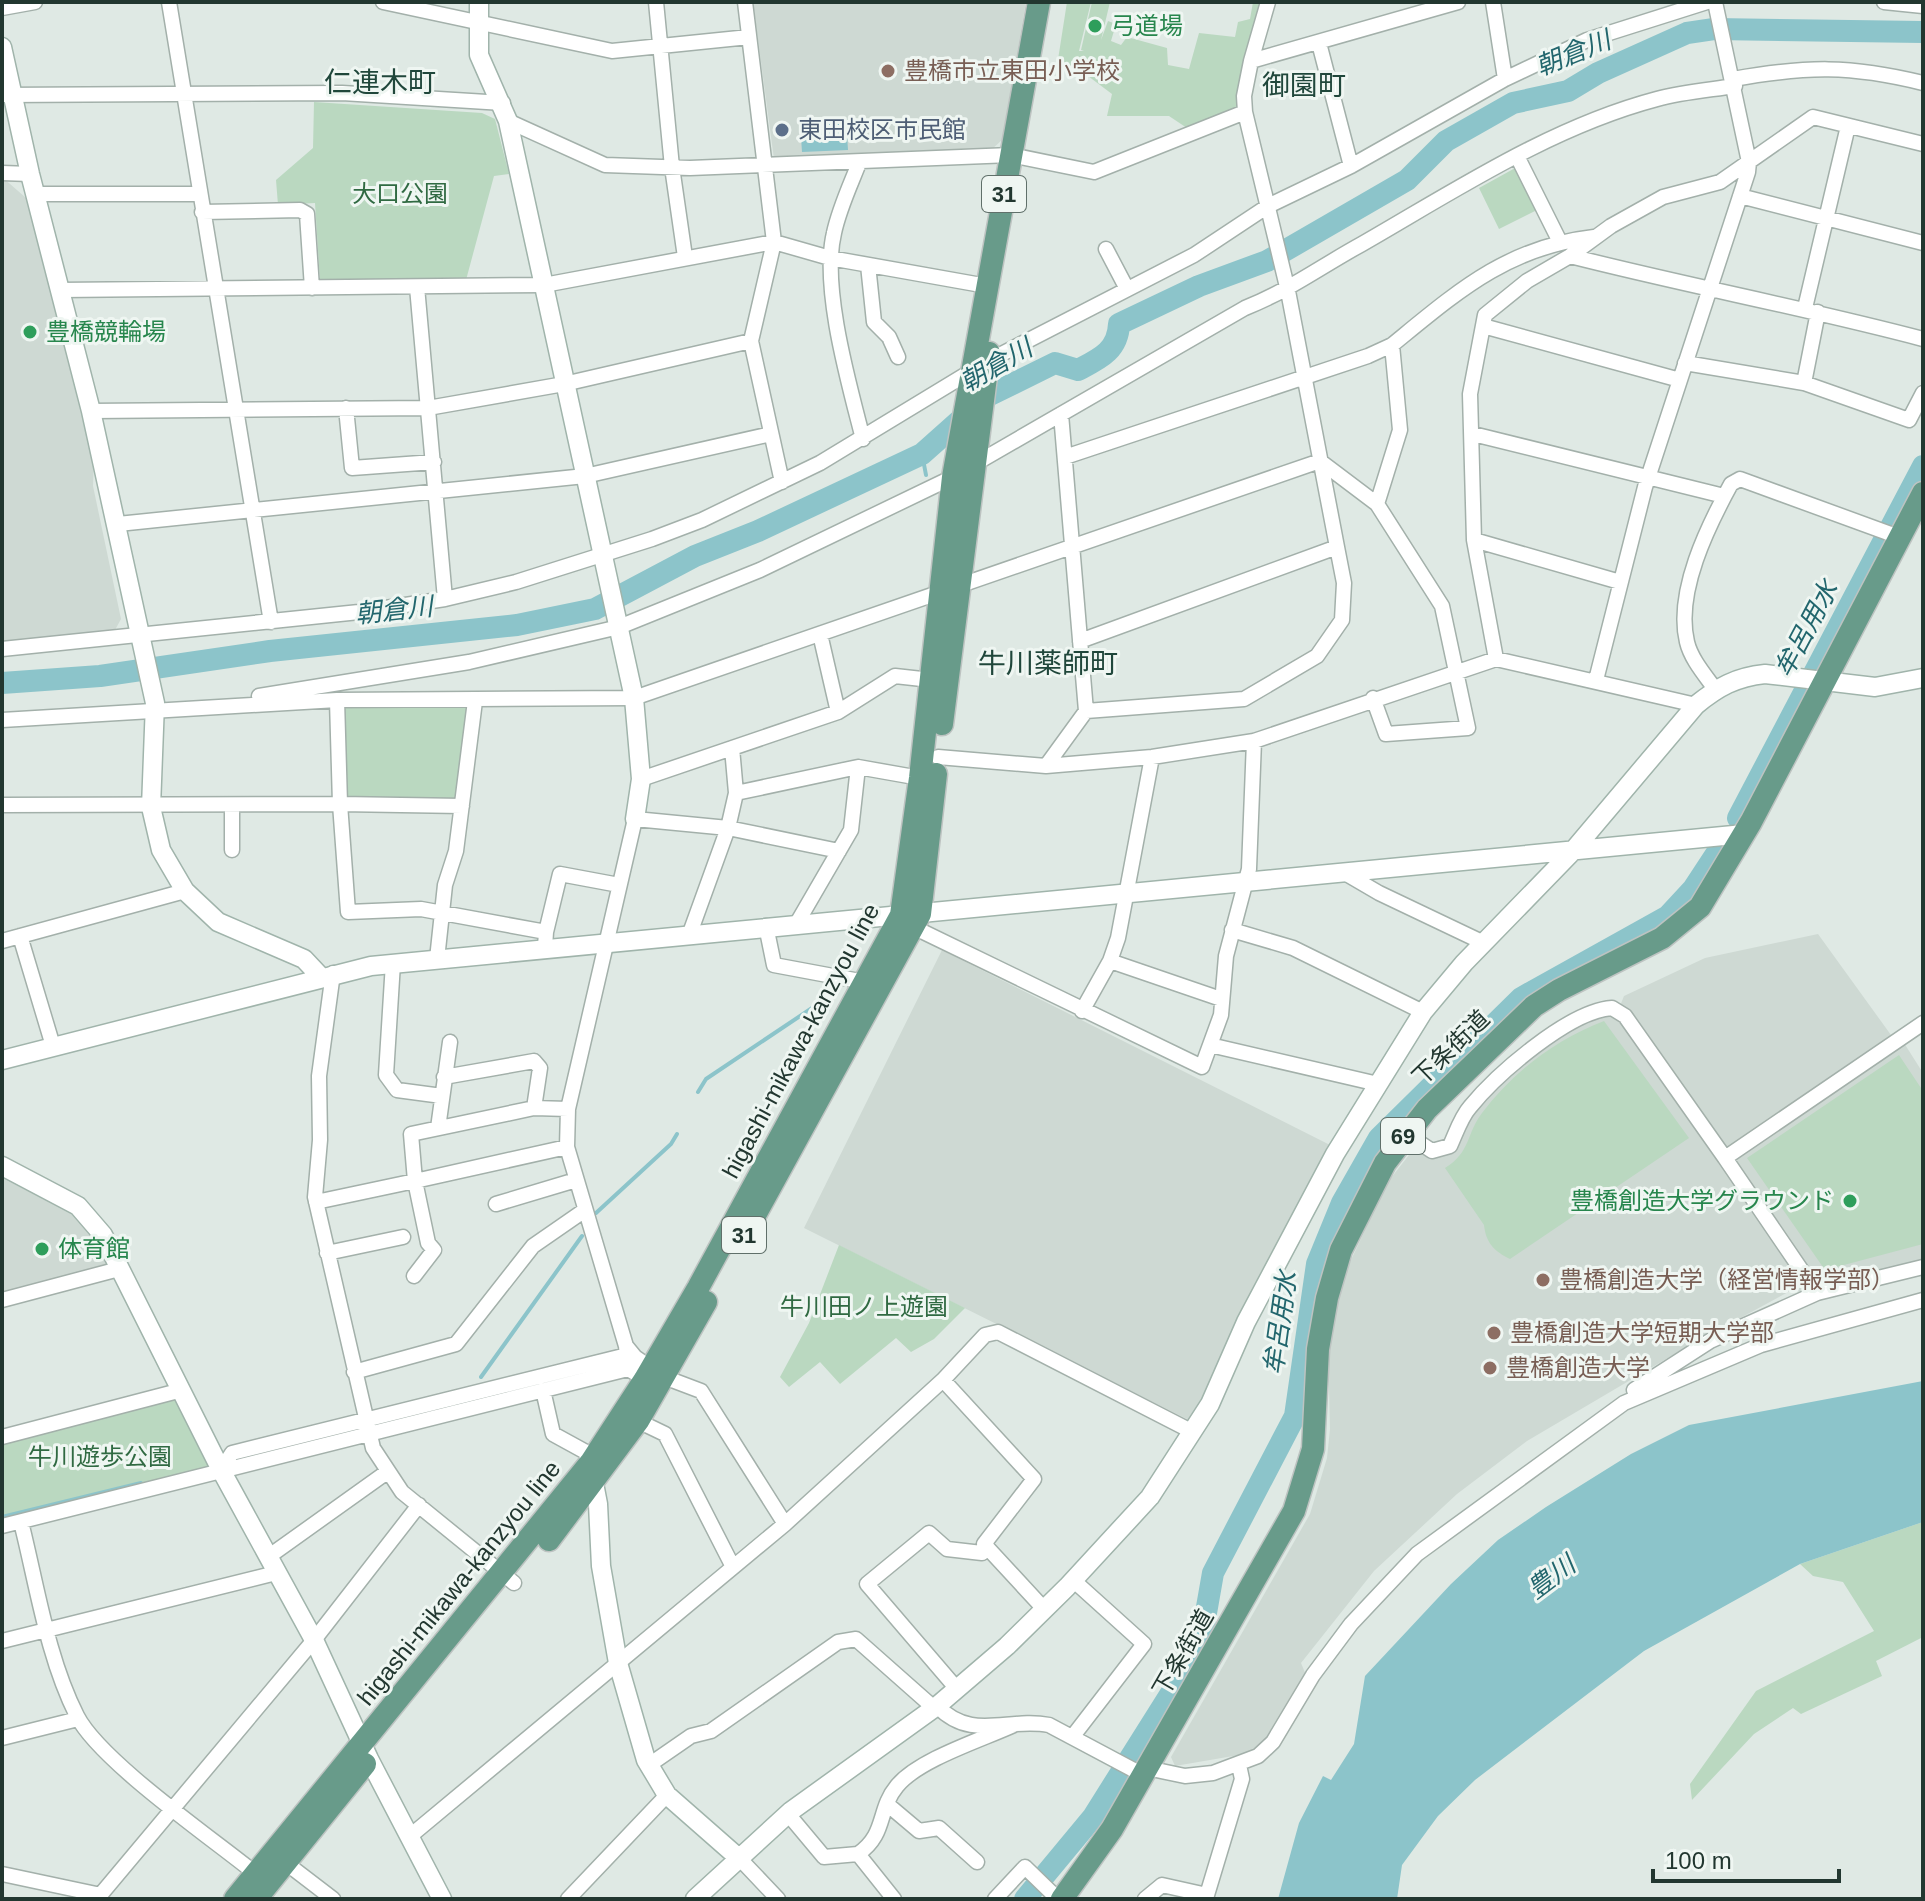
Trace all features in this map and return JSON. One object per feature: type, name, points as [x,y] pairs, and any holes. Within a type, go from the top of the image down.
[{"type":"main road","name":"higashi-mikawa-kanzyou line","points":[[235,1899],[366,1752],[592,1473],[638,1421],[640,1365],[911,920],[938,757],[949,589],[964,466],[1018,157],[1039,2]]},
{"type":"main road","name":"higashi-mikawa-kanzyou line","points":[[978,373],[987,286],[1054,2]]},
{"type":"main road","name":"下条街道","points":[[1060,1899],[1112,1829],[1142,1771],[1302,1493],[1314,1440],[1318,1349],[1330,1284],[1358,1215],[1405,1133],[1534,1006],[1559,990],[1654,943],[1692,914],[1707,898],[1744,834],[1923,493]]},
{"type":"main road","name":"higashi-mikawa-kanzyou line","points":[[592,1473],[640,1365],[865,982],[911,920],[920,778],[931,680],[949,589]]},
{"type":"main road","name":"higashi-mikawa-kanzyou line","points":[[256,1899],[286,1863],[366,1752]]},
{"type":"street","points":[[2,8],[35,2]]},
{"type":"street","points":[[169,2],[271,622]]},
{"type":"street","points":[[383,2],[478,11],[612,51],[749,37]]},
{"type":"street","points":[[656,2],[672,167],[685,257]]},
{"type":"street","points":[[745,2],[774,242],[751,341],[782,482]]},
{"type":"street","points":[[1086,711],[1244,699],[1317,656],[1342,620],[1344,583],[1286,285],[1245,112],[1244,96],[1251,61],[1268,2]]},
{"type":"street","points":[[1251,61],[1458,2]]},
{"type":"street","points":[[1493,2],[1505,79]]},
{"type":"street","points":[[1884,2],[1923,6]]},
{"type":"street","points":[[2,649],[141,638],[445,599],[602,559],[702,520],[863,439],[1505,79],[1587,40],[1712,4],[1733,79],[1749,162],[1649,477],[1596,680]]},
{"type":"street","points":[[478,11],[479,55],[505,112],[634,698],[641,779],[635,819],[568,1109],[567,1147],[585,1210],[640,1365]]},
{"type":"street","points":[[1319,43],[1351,166]]},
{"type":"street","points":[[2,47],[8,95],[118,524],[155,707],[151,807],[161,850],[185,891],[218,922],[304,959],[327,975]]},
{"type":"street","points":[[155,707],[439,667],[619,624],[760,570],[964,466],[1517,156],[1584,124],[1658,98],[1733,79],[1796,68],[1838,67],[1923,83]]},
{"type":"street","points":[[8,95],[342,93],[505,112],[605,165],[672,167],[1018,157],[1094,172],[1245,112]]},
{"type":"street","points":[[1496,659],[1474,540],[1470,394],[1485,315],[1527,281],[1598,236],[1663,197],[1720,182],[1813,117],[1923,144]]},
{"type":"street","points":[[1804,383],[1824,220],[1848,126]]},
{"type":"street","points":[[1517,156],[1560,242]]},
{"type":"street","points":[[859,163],[834,232],[830,258],[841,346],[863,439]]},
{"type":"street","points":[[2,173],[30,174]]},
{"type":"street","points":[[35,194],[199,194]]},
{"type":"street","points":[[1740,196],[1923,243]]},
{"type":"street","points":[[202,212],[300,210],[307,214],[312,288]]},
{"type":"street","points":[[1065,457],[1392,345],[1490,270],[1528,251],[1598,236]]},
{"type":"street","points":[[60,290],[544,285],[774,242],[830,258],[987,286]]},
{"type":"street","points":[[1106,249],[1127,289]]},
{"type":"street","points":[[1570,256],[1709,292],[1811,310],[1923,339]]},
{"type":"street","points":[[868,265],[874,322],[889,337],[898,357]]},
{"type":"street","points":[[417,287],[445,599]]},
{"type":"street","points":[[1483,326],[1680,380]]},
{"type":"street","points":[[91,411],[428,408],[564,384],[751,341]]},
{"type":"street","points":[[1377,504],[1400,430],[1392,345]]},
{"type":"street","points":[[1685,363],[1804,383],[1909,420],[1923,393]]},
{"type":"street","points":[[346,408],[352,468],[434,462]]},
{"type":"street","points":[[1046,766],[1086,711],[1061,414]]},
{"type":"street","points":[[118,524],[585,476],[771,434]]},
{"type":"street","points":[[1473,434],[1724,496]]},
{"type":"street","points":[[1320,461],[1377,504],[1442,606],[1458,669],[1468,728],[1386,734],[1373,698]]},
{"type":"street","points":[[2,720],[155,707],[337,700],[634,698],[1320,461]]},
{"type":"street","points":[[1715,689],[1687,643],[1685,620],[1699,552],[1731,484],[1740,479],[1773,494],[1899,537]]},
{"type":"street","points":[[1474,540],[1620,582]]},
{"type":"street","points":[[1080,641],[1337,547]]},
{"type":"street","points":[[820,634],[838,712]]},
{"type":"street","points":[[938,757],[1046,766],[1152,757],[1254,741],[1458,669],[1496,659],[1696,705]]},
{"type":"street","points":[[641,779],[838,712],[895,676],[931,680]]},
{"type":"street","points":[[695,1899],[788,1814],[957,1689],[1045,1610],[1150,1497],[1193,1432],[1335,1154],[1423,1012],[1571,853],[1696,705],[1715,689],[1750,676],[1824,680],[1875,687],[1923,678]]},
{"type":"street","points":[[337,700],[348,912],[442,911],[545,940]]},
{"type":"street","points":[[437,959],[442,911],[462,806],[475,701]]},
{"type":"street","points":[[911,920],[1082,1011],[1202,1067],[1221,1015],[1232,930],[1249,869],[1254,741]]},
{"type":"street","points":[[690,933],[728,828],[736,793],[732,748]]},
{"type":"street","points":[[1082,1011],[1110,961],[1118,938],[1123,896],[1152,757]]},
{"type":"street","points":[[797,923],[851,830],[858,767]]},
{"type":"street","points":[[736,793],[858,767],[920,778]]},
{"type":"street","points":[[2,805],[462,806]]},
{"type":"street","points":[[232,806],[232,850]]},
{"type":"street","points":[[635,819],[728,828],[839,851]]},
{"type":"street","points":[[2,1060],[327,975],[545,940],[605,941],[797,923],[911,920],[1245,881],[1571,853],[1744,834]]},
{"type":"street","points":[[1343,872],[1379,893],[1484,943]]},
{"type":"street","points":[[545,940],[560,874],[619,885]]},
{"type":"street","points":[[2,941],[185,891]]},
{"type":"street","points":[[766,926],[774,965],[865,982]]},
{"type":"street","points":[[1232,930],[1293,948],[1423,1012]]},
{"type":"street","points":[[20,936],[53,1046]]},
{"type":"street","points":[[1110,961],[1221,999]]},
{"type":"street","points":[[393,963],[386,1075],[397,1090],[442,1096]]},
{"type":"street","points":[[327,975],[319,1076],[316,1202],[373,1448],[402,1492],[508,1578]]},
{"type":"street","points":[[1405,1133],[1432,1151],[1450,1146],[1468,1109],[1517,1062],[1581,1018],[1612,1008],[1625,1016],[1817,1293]]},
{"type":"street","points":[[1725,1158],[1923,1023]]},
{"type":"street","points":[[438,1128],[450,1042]]},
{"type":"street","points":[[1210,1045],[1378,1084]]},
{"type":"street","points":[[444,1077],[534,1061],[540,1068],[534,1108]]},
{"type":"street","points":[[414,1276],[434,1250],[428,1243],[415,1181],[411,1134],[534,1108],[568,1109]]},
{"type":"street","points":[[316,1202],[567,1147]]},
{"type":"street","points":[[2,1166],[78,1206],[103,1235],[221,1470],[314,1640],[366,1752],[442,1899]]},
{"type":"street","points":[[496,1204],[576,1180]]},
{"type":"street","points":[[354,1372],[456,1344],[533,1246],[585,1210]]},
{"type":"street","points":[[327,1253],[403,1237]]},
{"type":"street","points":[[1624,1403],[1628,1394],[1710,1341],[1817,1293],[1923,1267]]},
{"type":"street","points":[[2,1300],[119,1269]]},
{"type":"street","points":[[649,1765],[691,1736],[711,1731],[838,1642],[856,1639],[950,1719],[964,1726],[1049,1725],[1142,1771],[1185,1776],[1239,1765],[1258,1756],[1273,1742],[1313,1675],[1351,1624],[1417,1554],[1624,1403],[1761,1345],[1923,1300]]},
{"type":"street","points":[[409,1837],[785,1524],[943,1380],[985,1335],[998,1332],[1193,1432]]},
{"type":"street","points":[[368,1425],[543,1390],[640,1365]]},
{"type":"street","points":[[2,1526],[221,1470],[368,1425],[640,1365],[701,1391],[785,1524]]},
{"type":"street","points":[[943,1380],[1034,1479],[984,1544],[1045,1610]]},
{"type":"street","points":[[2,1437],[182,1390]]},
{"type":"street","points":[[543,1390],[553,1434],[584,1451],[592,1473],[601,1566],[618,1663],[649,1765],[667,1795],[741,1860],[778,1899]]},
{"type":"street","points":[[638,1421],[665,1434],[733,1567]]},
{"type":"street","points":[[2,1641],[272,1565],[387,1472]]},
{"type":"street","points":[[2,1874],[99,1897],[314,1640],[419,1505]]},
{"type":"street","points":[[21,1522],[48,1630],[78,1719],[108,1752],[256,1874]]},
{"type":"street","points":[[957,1689],[867,1584],[929,1533],[947,1549],[982,1553],[988,1548]]},
{"type":"street","points":[[1073,1580],[1144,1644],[1073,1736]]},
{"type":"street","points":[[2,1738],[78,1719]]},
{"type":"street","points":[[788,1814],[824,1857],[858,1854],[876,1839],[887,1804],[906,1777],[1016,1724]]},
{"type":"street","points":[[1145,1899],[1162,1885],[1207,1895],[1242,1779],[1239,1765]]},
{"type":"street","points":[[568,1899],[667,1795]]},
{"type":"street","points":[[887,1804],[919,1831],[939,1828],[977,1862]]},
{"type":"street","points":[[858,1854],[894,1899]]},
{"type":"street","points":[[286,1863],[333,1899]]},
{"type":"street","points":[[995,1899],[1025,1867],[1060,1899]]},
{"type":"shaded area","name":"豊橋市立東田小学校","points":[[753,2],[1026,2],[1002,140],[991,150],[774,159]]},
{"type":"shaded area","points":[[2,177],[33,204],[94,458],[93,486],[121,619],[115,630],[2,643]]},
{"type":"shaded area","name":"豊橋創造大学","points":[[1818,934],[1891,1035],[1904,1043],[1923,1073],[1923,1263],[1809,1294],[1792,1290],[1683,1349],[1527,1441],[1457,1494],[1374,1571],[1301,1663],[1306,1675],[1261,1746],[1239,1755],[1175,1766],[1171,1757],[1310,1514],[1327,1458],[1330,1429],[1328,1345],[1344,1275],[1387,1183],[1416,1146],[1439,1156],[1472,1110],[1509,1075],[1574,1028],[1620,1006],[1624,996],[1705,958]]},
{"type":"shaded area","points":[[942,950],[1332,1146],[1193,1422],[804,1228]]},
{"type":"shaded area","points":[[2,1178],[72,1213],[89,1227],[113,1262],[102,1268],[2,1293]]},
{"type":"green space","points":[[1067,2],[1091,2],[1079,51],[1084,51],[1081,50],[1092,2],[1110,2],[1101,40],[1108,21],[1116,24],[1111,41],[1121,45],[1127,37],[1167,48],[1168,65],[1189,69],[1199,33],[1235,37],[1238,22],[1250,19],[1253,2],[1263,2],[1237,107],[1187,128],[1169,116],[1107,116],[1112,94],[1084,73],[1057,66]]},
{"type":"green space","name":"大口公園","points":[[314,102],[482,113],[495,119],[509,174],[494,176],[466,280],[320,281],[315,203],[278,205],[276,180],[313,148]]},
{"type":"green space","points":[[1517,167],[1537,210],[1499,229],[1479,188]]},
{"type":"green space","points":[[343,705],[468,705],[459,800],[346,800]]},
{"type":"green space","points":[[1604,1021],[1689,1138],[1510,1259],[1492,1246],[1484,1225],[1445,1168],[1460,1156],[1482,1113],[1522,1070],[1552,1047]]},
{"type":"green space","name":"豊橋創造大学グラウンド","points":[[1899,1055],[1923,1091],[1923,1244],[1825,1270],[1747,1158]]},
{"type":"green space","name":"牛川田ノ上遊園","points":[[839,1245],[965,1308],[934,1339],[911,1352],[896,1338],[840,1384],[820,1362],[789,1387],[780,1377],[809,1323]]},
{"type":"green space","name":"牛川遊歩公園","points":[[182,1390],[221,1470],[2,1526],[2,1437]]},
{"type":"green space","points":[[1923,1522],[1923,1637],[1876,1661],[1882,1676],[1801,1714],[1793,1708],[1754,1734],[1692,1800],[1690,1784],[1756,1691],[1874,1631],[1843,1582],[1813,1576],[1800,1564]]},
{"type":"water","points":[[846,119],[848,150],[802,152],[800,122]]},
{"type":"water","name":"豊川","points":[[1923,1381],[1923,1522],[1800,1564],[1644,1651],[1475,1780],[1438,1816],[1402,1865],[1397,1899],[1278,1899],[1299,1823],[1323,1776],[1331,1780],[1354,1744],[1365,1676],[1451,1584],[1498,1540],[1631,1454],[1689,1425]]},
{"type":"waterway","name":"朝倉川","points":[[2,683],[100,676],[270,651],[517,625],[595,609],[695,556],[758,531],[922,454],[986,397],[1055,363],[1078,370],[1093,362],[1111,348],[1119,324],[1199,286],[1267,261],[1407,180],[1446,141],[1513,103],[1568,91],[1598,73],[1687,33],[1714,29],[1923,32]]},
{"type":"waterway","points":[[922,454],[926,475]]},
{"type":"waterway","name":"牟呂用水","points":[[1738,818],[1923,466]]},
{"type":"waterway","name":"牟呂用水","points":[[1025,1899],[1093,1817],[1200,1647],[1213,1573],[1295,1416],[1317,1264],[1342,1203],[1379,1138],[1521,998],[1668,916],[1693,889],[1716,854]]},
{"type":"waterway","points":[[698,1092],[706,1079],[821,1002]]},
{"type":"waterway","points":[[596,1213],[671,1144],[677,1134]]},
{"type":"waterway","points":[[481,1377],[582,1236]]},
{"type":"waterway","points":[[2,1517],[141,1483]]},
{"type":"place","name":"弓道場","points":[[1095,26]]},
{"type":"place","name":"豊橋市立東田小学校","points":[[888,71]]},
{"type":"place","name":"東田校区市民館","points":[[782,130]]},
{"type":"place","name":"豊橋競輪場","points":[[30,332]]},
{"type":"place","name":"豊橋創造大学グラウンド","points":[[1850,1201]]},
{"type":"place","name":"体育館","points":[[42,1249]]},
{"type":"place","name":"豊橋創造大学（経営情報学部）","points":[[1543,1280]]},
{"type":"place","name":"豊橋創造大学短期大学部","points":[[1494,1333]]},
{"type":"place","name":"豊橋創造大学","points":[[1490,1368]]},
{"type":"district","name":"仁連木町","points":[[380,82]]},
{"type":"district","name":"御園町","points":[[1304,85]]},
{"type":"district","name":"牛川薬師町","points":[[1048,663]]}]
